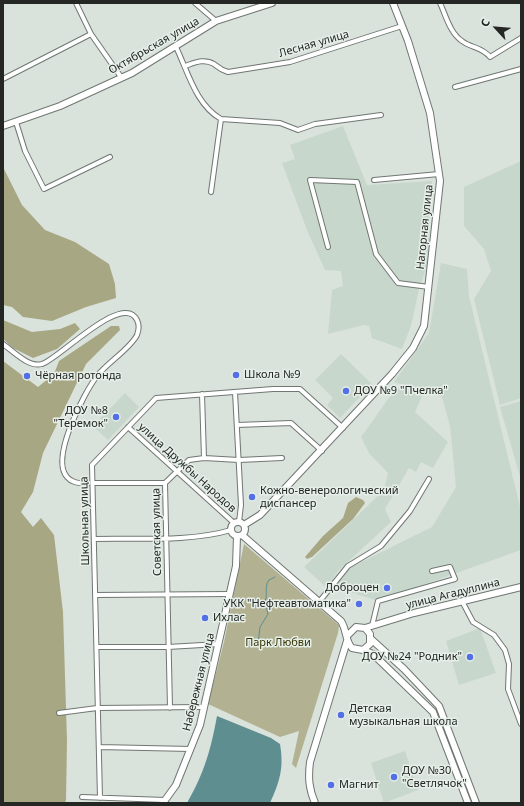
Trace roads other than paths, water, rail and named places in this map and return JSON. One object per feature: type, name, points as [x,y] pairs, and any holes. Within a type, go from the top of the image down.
[{"type":"main road","name":"Октябрьская улица","points":[[3,126],[60,106],[121,77],[176,47],[216,21],[272,3]]},
{"type":"main road","name":"Нагорная улица","points":[[343,428],[392,374],[419,338],[424,326],[429,287],[439,196],[439,174],[430,113],[393,3]]},
{"type":"main road","points":[[343,428],[260,515],[239,523],[231,530],[233,534],[240,535],[341,621],[356,627],[365,628],[439,706],[476,803]]},
{"type":"main road","name":"Набережная улица","points":[[164,802],[176,785],[191,749],[204,707],[236,566],[240,535],[245,532],[239,523]]},
{"type":"main road","name":"улица Агадуллина","points":[[365,628],[389,620],[521,587]]},
{"type":"main road","points":[[341,658],[352,652],[361,650],[370,644],[371,636],[378,627],[389,620]]},
{"type":"main road","points":[[341,621],[352,648],[372,654],[433,712],[468,803]]},
{"type":"main road","points":[[315,803],[310,792],[308,777],[310,762],[347,638],[356,627]]},
{"type":"street","points":[[76,3],[91,34],[121,77]]},
{"type":"street","points":[[195,3],[216,21]]},
{"type":"street","points":[[440,3],[452,31],[463,42],[485,51],[490,56],[521,38]]},
{"type":"street","name":"Лесная улица","points":[[185,66],[207,61],[221,70],[228,72],[290,62],[402,26]]},
{"type":"street","points":[[3,79],[91,34]]},
{"type":"street","points":[[176,47],[192,84],[205,106],[221,120],[280,123],[298,130],[315,124],[381,115]]},
{"type":"street","points":[[455,87],[521,69]]},
{"type":"street","points":[[211,192],[221,120]]},
{"type":"street","points":[[16,122],[25,151],[44,189],[110,157]]},
{"type":"street","points":[[374,180],[439,174]]},
{"type":"street","points":[[328,247],[310,180],[357,182],[376,254],[398,283],[429,287]]},
{"type":"street","points":[[3,344],[29,363],[42,364],[59,354],[86,332],[105,320],[119,314],[130,314],[137,319],[139,326],[137,335],[96,377],[69,428],[62,460],[65,474],[75,483],[86,484]]},
{"type":"street","name":"Школьная улица","points":[[100,798],[97,708],[94,483],[92,465],[156,398],[300,389],[343,428]]},
{"type":"street","points":[[235,392],[241,505],[239,523]]},
{"type":"street","points":[[202,394],[204,458]]},
{"type":"street","points":[[237,425],[291,423],[322,451]]},
{"type":"street","name":"улица Дружбы Народов","points":[[128,427],[176,472],[239,523]]},
{"type":"street","name":"Советская улица","points":[[170,708],[165,483],[189,460],[204,458],[239,460],[282,458]]},
{"type":"street","points":[[319,602],[348,566],[381,546],[410,511],[429,479]]},
{"type":"street","points":[[94,483],[165,483]]},
{"type":"street","points":[[94,539],[218,534],[231,530]]},
{"type":"street","points":[[372,626],[378,601],[455,579],[450,567],[432,571]]},
{"type":"street","points":[[95,595],[230,594]]},
{"type":"street","points":[[463,602],[473,622],[494,636],[505,650],[509,664],[508,689],[521,724]]},
{"type":"street","points":[[97,648],[168,647],[219,644]]},
{"type":"street","points":[[59,713],[97,708],[204,707]]},
{"type":"street","points":[[99,747],[191,749]]},
{"type":"street","points":[[82,797],[164,802]]},
{"type":"water","points":[[217,716],[271,738],[280,744],[282,760],[280,774],[270,803],[187,803],[198,782],[206,761]]},
{"type":"waterway","points":[[258,644],[260,627],[268,614],[265,601],[267,585],[269,580],[275,577]]},
{"type":"place","name":"Школа №9","points":[[236,375]]},
{"type":"place","name":"Чёрная ротонда","points":[[27,376]]},
{"type":"place","name":"ДОУ №9 \"Пчелка\"","points":[[346,391]]},
{"type":"place","name":"ДОУ №8 \"Теремок\"","points":[[116,417]]},
{"type":"place","name":"Кожно-венерологический диспансер","points":[[252,497]]},
{"type":"place","name":"Доброцен","points":[[387,588]]},
{"type":"place","name":"УКК \"Нефтеавтоматика\"","points":[[359,604]]},
{"type":"place","name":"Ихлас","points":[[205,618]]},
{"type":"place","name":"ДОУ №24 \"Родник\"","points":[[470,657]]},
{"type":"place","name":"Детская музыкальная школа","points":[[341,715]]},
{"type":"place","name":"ДОУ №30 \"Светлячок\"","points":[[394,777]]},
{"type":"place","name":"Магнит","points":[[331,785]]},
{"type":"park label","name":"Парк Любви","points":[[278,643]]}]
